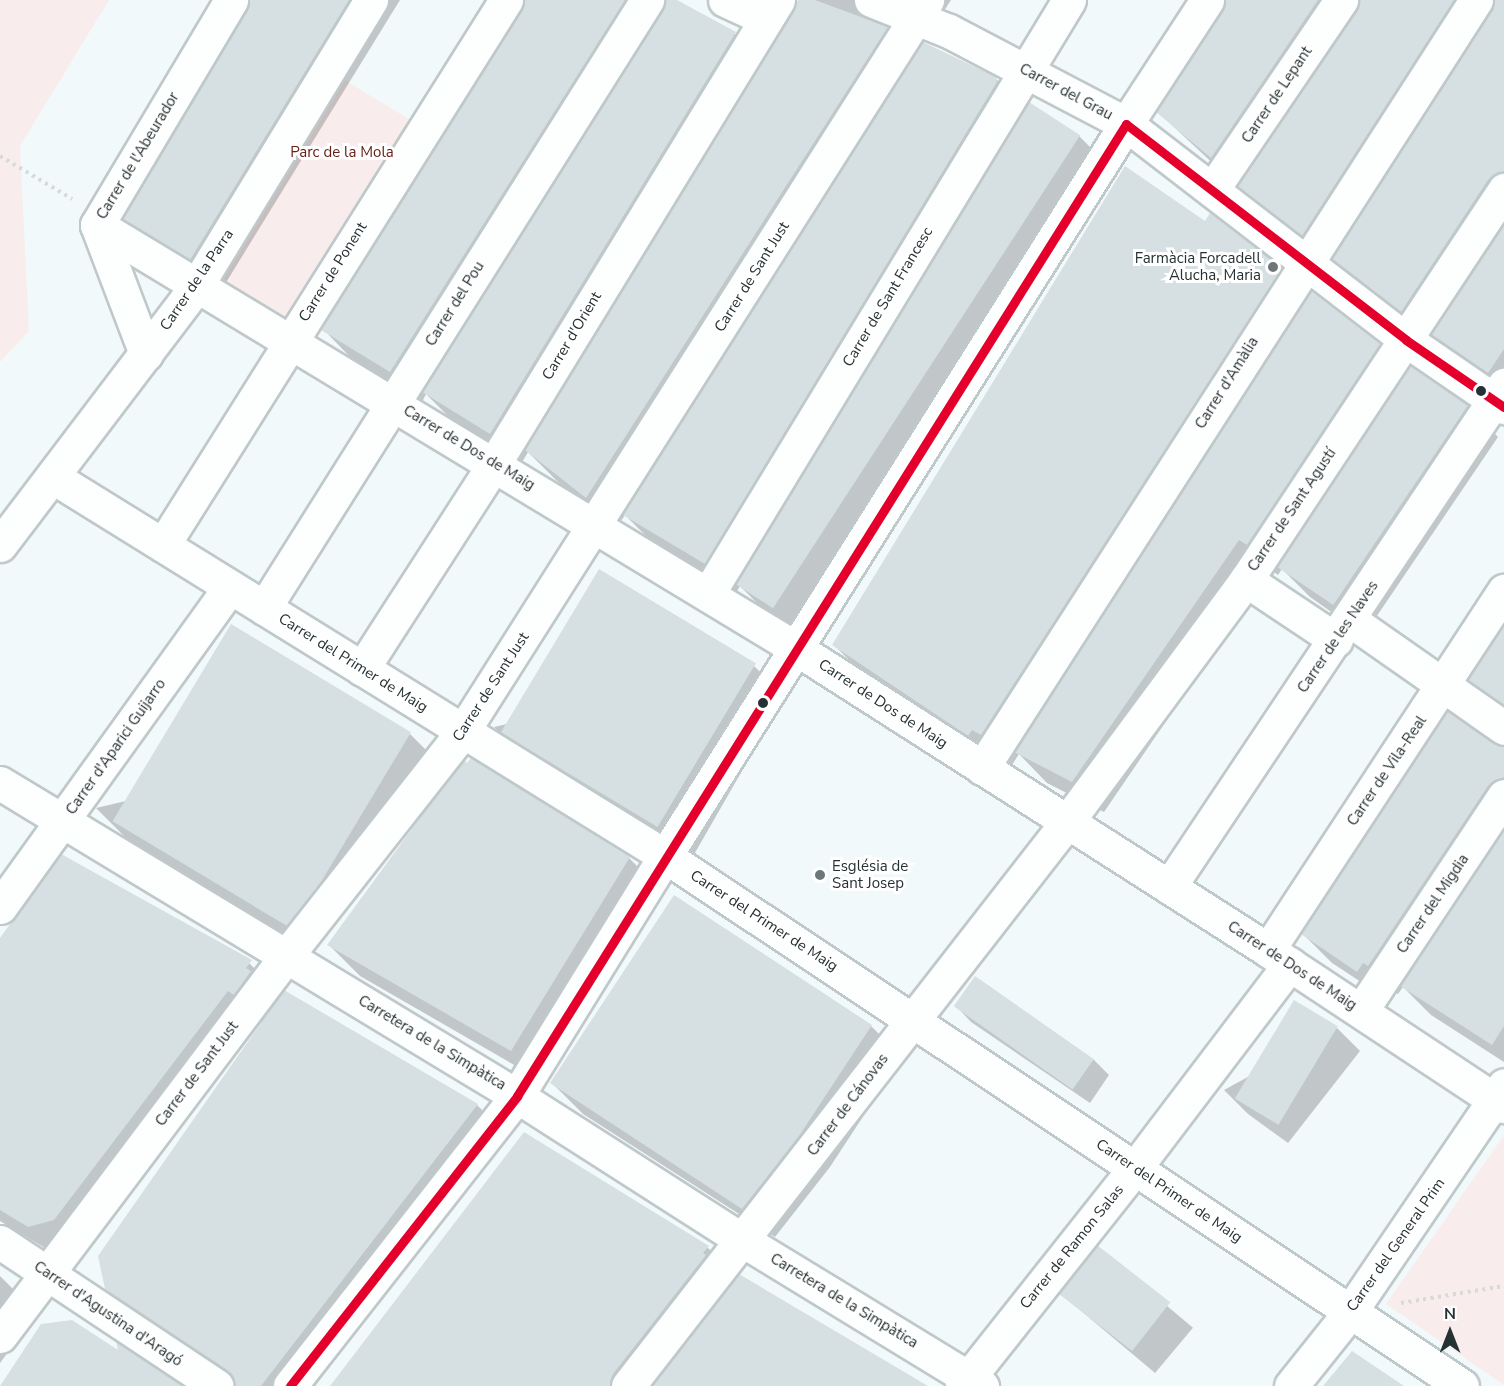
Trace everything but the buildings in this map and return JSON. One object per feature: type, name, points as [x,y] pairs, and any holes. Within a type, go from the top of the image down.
[{"type":"street","name":"Carrer de l'Abeurador","points":[[146,354],[97,225],[231,0]]},
{"type":"street","name":"Carrer de la Parra","points":[[0,545],[197,285],[371,0]]},
{"type":"street","name":"Carrer de Ponent","points":[[163,545],[289,340],[506,0]]},
{"type":"street","name":"Carrer del Pou","points":[[264,608],[647,0]]},
{"type":"street","points":[[725,0],[772,10]]},
{"type":"street","name":"Carrer del Grau","points":[[871,0],[922,9],[1025,71],[1126,124],[1406,340],[1501,397]]},
{"type":"street","name":"Carrer de Sant Francesc","points":[[708,594],[1069,0]]},
{"type":"street","points":[[290,1386],[517,1096],[665,856],[1126,124],[1207,0]]},
{"type":"street","name":"Carrer de Lepant","points":[[1212,190],[1341,0]]},
{"type":"street","name":"Carrer d'Amàlia","points":[[982,768],[1305,262],[1476,0]]},
{"type":"street","name":"Carrer de Sant Just","points":[[0,1336],[287,955],[463,731],[922,9]]},
{"type":"street","name":"Carrer d'Orient","points":[[362,669],[494,464],[772,10]]},
{"type":"street","name":"Carrer de Sant Agustí","points":[[1067,822],[1246,580],[1504,190]]},
{"type":"street","name":"Carrer de Dos de Maig","points":[[97,225],[393,402],[797,649],[1361,1011],[1501,1097]]},
{"type":"street","name":"Carrer de les Naves","points":[[1169,887],[1501,397]]},
{"type":"street","name":"Carrer del Primer de Maig","points":[[53,477],[665,856],[914,1019],[1461,1386]]},
{"type":"street","points":[[1246,580],[1343,630],[1443,686],[1504,728]]},
{"type":"street","name":"Carrer d'Aparici Guijarro","points":[[0,907],[230,587]]},
{"type":"street","name":"Carrer de Vila-Real","points":[[1279,957],[1443,686],[1504,591]]},
{"type":"street","name":"Carretera de la Simpàtica","points":[[0,783],[517,1096],[971,1383]]},
{"type":"street","name":"Carrer del Migdia","points":[[1361,1011],[1504,796]]},
{"type":"street","name":"Carrer de Cánovas","points":[[628,1386],[744,1241],[1067,822]]},
{"type":"street","name":"Carrer de Ramon Salas","points":[[971,1383],[1135,1168],[1279,957]]},
{"type":"street","name":"Carrer del General Prim","points":[[1291,1386],[1350,1311],[1501,1097]]},
{"type":"street","name":"Carrer d'Agustina d'Aragó","points":[[0,1242],[217,1386]]},
{"type":"path","points":[[0,156],[73,199],[97,225]]},
{"type":"path","points":[[1350,1311],[1504,1286]]},
{"type":"green space","points":[[0,0],[109,0],[20,146],[29,331],[0,362]]},
{"type":"green space","name":"Parc de la Mola","points":[[336,75],[415,122],[289,332],[210,285]]},
{"type":"green space","points":[[1504,1135],[1504,1385],[1386,1304]]},
{"type":"transit line","points":[[290,1386],[517,1096],[1126,124],[1406,340],[1504,407]]},
{"type":"place","name":"Farmàcia Forcadell Alucha, Maria","points":[[1273,267]]},
{"type":"place","name":"Església de Sant Josep","points":[[820,875]]}]
